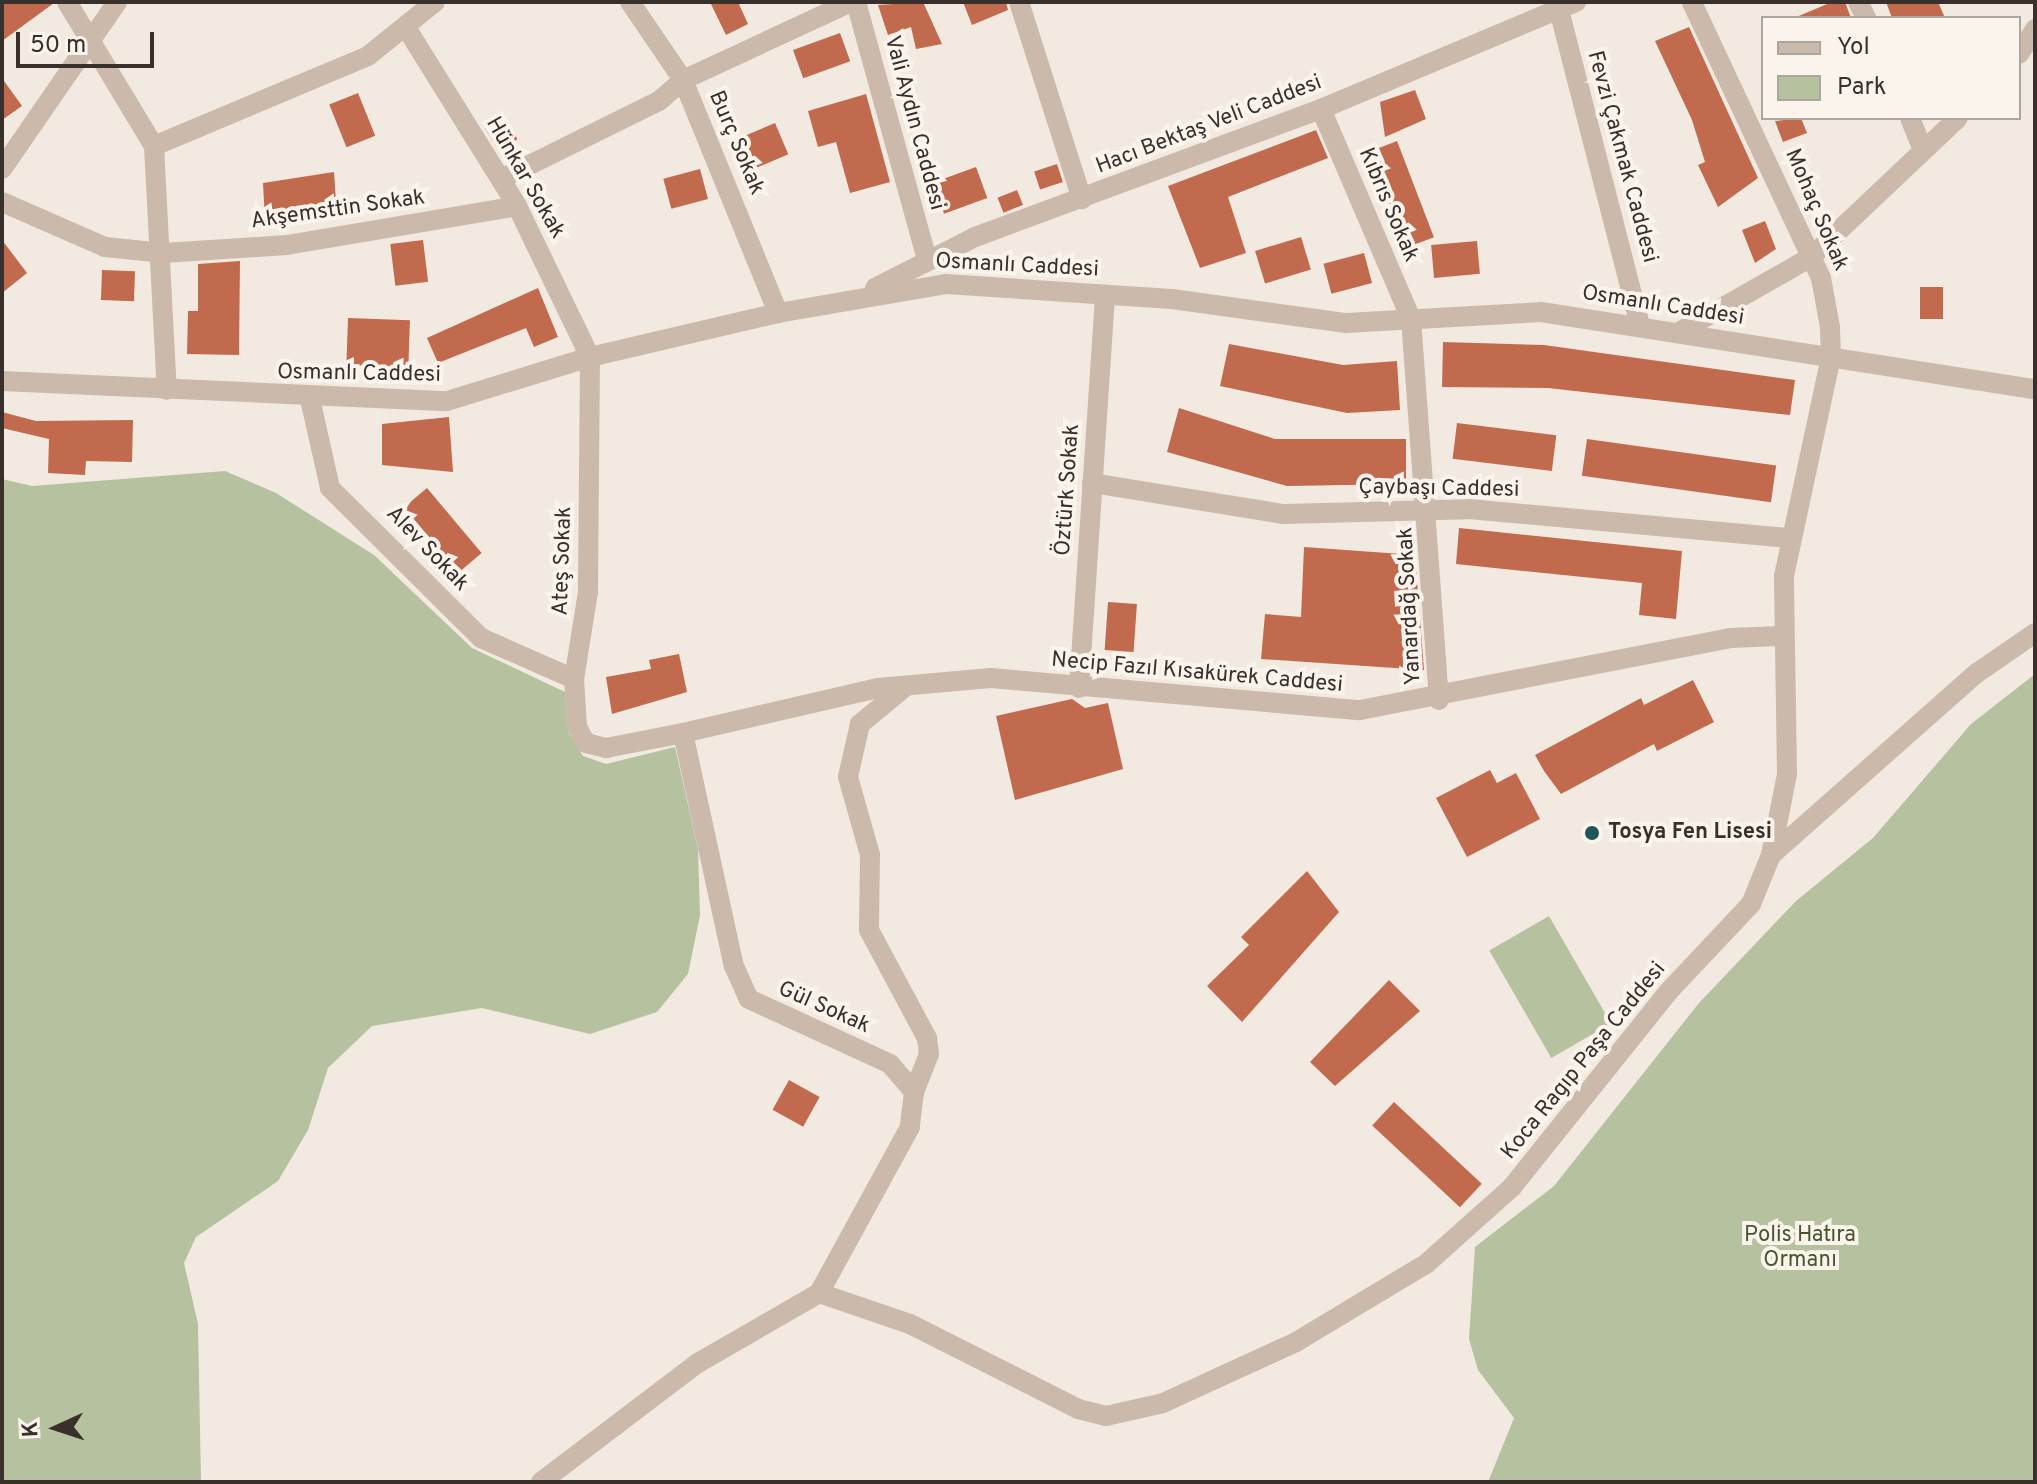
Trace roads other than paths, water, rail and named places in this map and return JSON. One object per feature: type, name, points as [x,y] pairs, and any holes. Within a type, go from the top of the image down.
[{"type":"street","points":[[67,2],[154,146],[164,253],[167,390]]},
{"type":"street","points":[[2,169],[93,42],[117,2]]},
{"type":"street","points":[[154,146],[368,56],[407,29],[435,2]]},
{"type":"street","name":"Burç Sokak","points":[[630,2],[683,80],[778,313]]},
{"type":"street","points":[[501,179],[659,101],[683,80],[853,2]]},
{"type":"street","name":"Vali Aydın Caddesi","points":[[853,2],[926,257]]},
{"type":"street","points":[[1019,2],[1082,199]]},
{"type":"street","name":"Mohaç Sokak","points":[[1692,2],[1811,257],[1827,302],[1831,357]]},
{"type":"street","name":"Hacı Bektaş Veli Caddesi","points":[[861,296],[926,257],[1321,109],[1565,5]]},
{"type":"street","name":"Fevzi Çakmak Caddesi","points":[[1565,5],[1640,326]]},
{"type":"street","name":"Hünkar Sokak","points":[[407,29],[517,206],[590,357]]},
{"type":"street","points":[[2021,51],[2035,29]]},
{"type":"street","name":"Kıbrıs Sokak","points":[[1321,109],[1411,319]]},
{"type":"street","points":[[1911,120],[1923,150]]},
{"type":"street","points":[[1681,331],[1811,257],[1956,120]]},
{"type":"street","name":"Akşemsttin Sokak","points":[[2,202],[105,247],[164,253],[287,245],[517,206]]},
{"type":"street","name":"Osmanlı Caddesi","points":[[2,381],[310,399],[447,401],[590,357],[778,313],[861,296],[946,284],[1105,295],[1305,321],[1411,319],[1511,309],[1681,331],[2035,389]]},
{"type":"street","name":"Öztürk Sokak","points":[[1079,688],[1105,295]]},
{"type":"street","name":"Yanardağ Sokak","points":[[1411,319],[1429,509],[1439,700]]},
{"type":"street","name":"Ateş Sokak","points":[[590,357],[588,592],[574,679],[577,727],[586,743],[606,748]]},
{"type":"street","name":"Koca Ragıp Paşa Caddesi","points":[[819,1293],[910,1324],[1078,1409],[1106,1416],[1163,1403],[1296,1342],[1426,1264],[1531,1168],[1669,991],[1751,904],[1771,855],[1790,743],[1783,636],[1787,538],[1831,357]]},
{"type":"street","name":"Alev Sokak","points":[[310,399],[330,488],[481,638],[574,679]]},
{"type":"street","name":"Çaybaşı Caddesi","points":[[1092,483],[1284,514],[1429,509],[1787,538]]},
{"type":"street","points":[[1771,855],[1977,673],[2035,633]]},
{"type":"street","name":"Necip Fazıl Kısakürek Caddesi","points":[[606,748],[906,686],[991,678],[1360,710],[1439,700],[1730,638],[1783,636]]},
{"type":"street","points":[[541,1482],[698,1363],[819,1293],[910,1127],[914,1092],[929,1054],[927,1038],[869,930],[870,855],[848,777],[860,724],[906,686]]},
{"type":"street","name":"Gül Sokak","points":[[683,733],[745,992],[768,1011],[890,1064],[914,1092]]},
{"type":"place","name":"Tosya Fen Lisesi","points":[[1592,833]]},
{"type":"park label","name":"Polis Hatıra Ormanı","points":[[1800,1248]]}]
